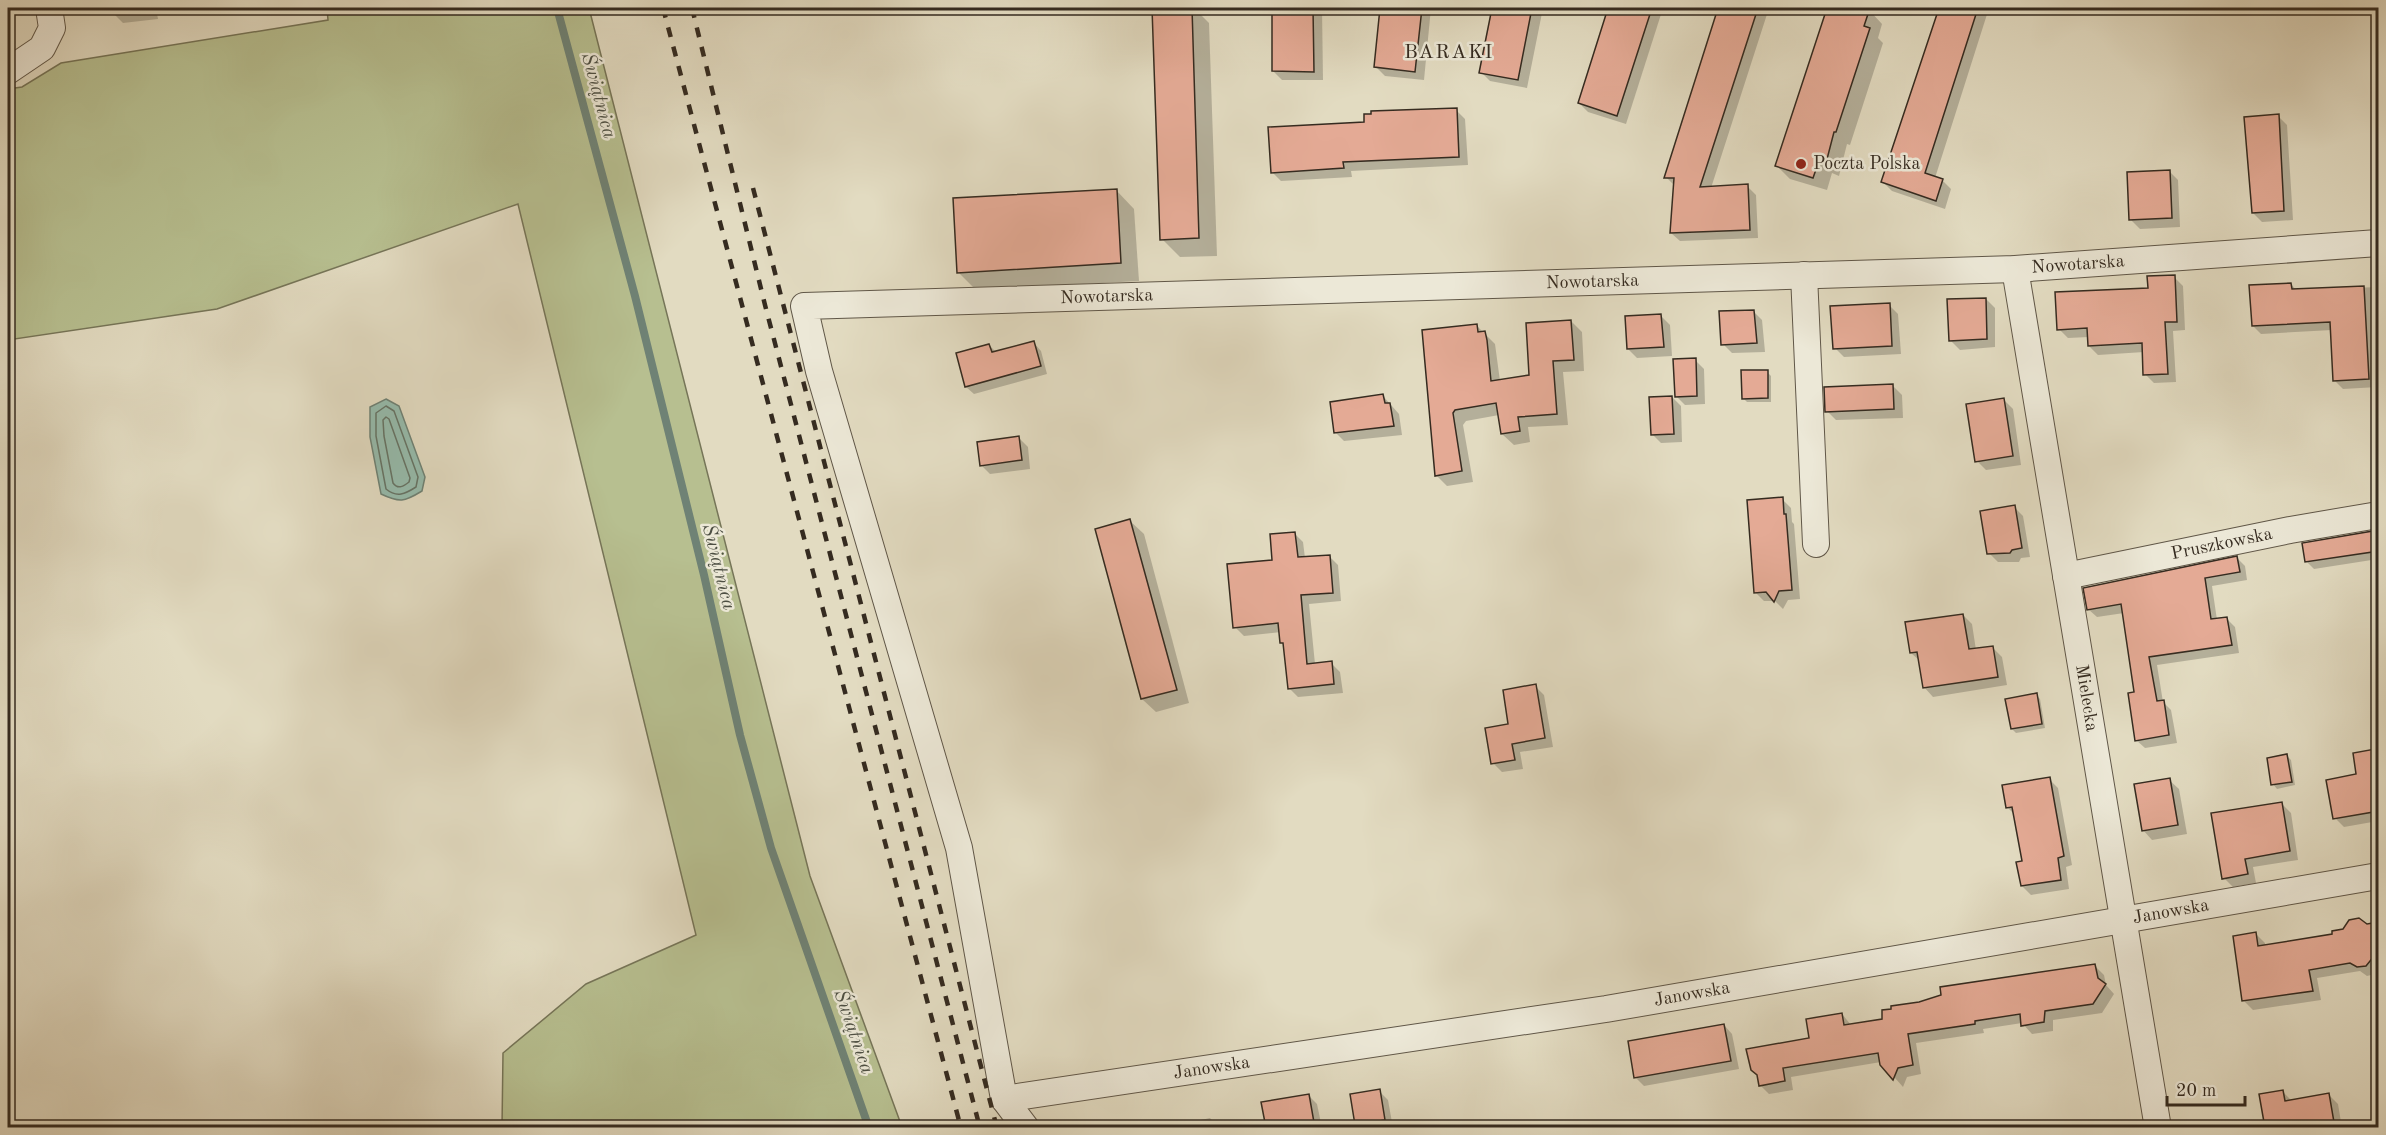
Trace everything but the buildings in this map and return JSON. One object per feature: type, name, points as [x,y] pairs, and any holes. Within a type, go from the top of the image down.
[{"type":"street","points":[[8,71],[42,48],[50,18]]},
{"type":"street","name":"Nowotarska","points":[[1004,1099],[959,848],[819,371],[804,306],[2015,269],[2379,243]]},
{"type":"street","name":"Mielecka","points":[[2015,269],[2158,1128]]},
{"type":"street","points":[[1804,275],[1816,544]]},
{"type":"street","name":"Pruszkowska","points":[[2066,576],[2290,530],[2379,515]]},
{"type":"street","name":"Janowska","points":[[1004,1099],[1594,1011],[2379,876]]},
{"type":"street","points":[[1004,1099],[1026,1128]]},
{"type":"shaded area","points":[[327,8],[589,8],[810,876],[902,1127],[502,1127],[503,1053],[586,984],[696,935],[518,204],[217,309],[8,340],[8,89],[22,87],[61,63],[328,20]]},
{"type":"water","points":[[386,399],[399,406],[425,477],[422,491],[402,500],[381,494],[370,437],[370,407]]},
{"type":"waterway","name":"Świątnica","points":[[557,8],[635,296],[704,575],[740,735],[771,848],[869,1128]]},
{"type":"railway","points":[[663,8],[961,1128]]},
{"type":"railway","points":[[692,8],[765,305],[980,1128]]},
{"type":"railway","points":[[753,188],[997,1128]]},
{"type":"place","name":"Poczta Polska","points":[[1801,164]]},
{"type":"district","name":"BARAKI","points":[[1449,53]]}]
